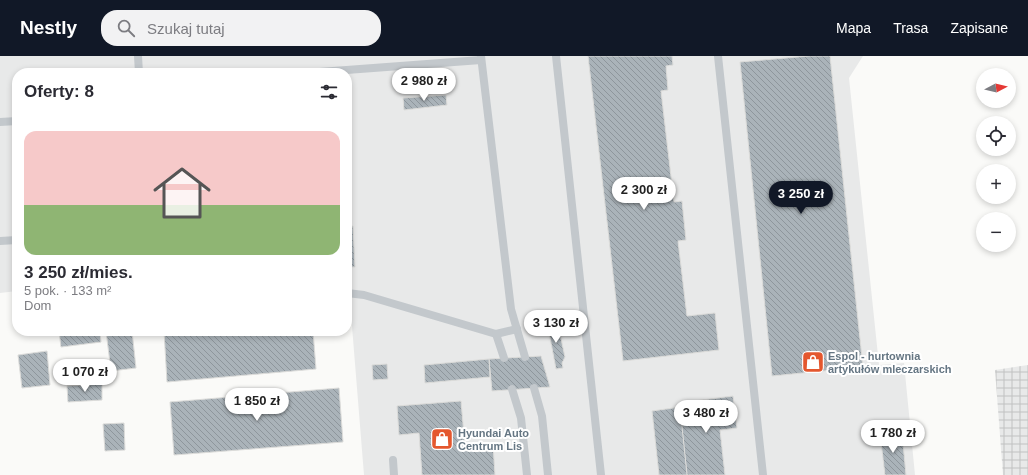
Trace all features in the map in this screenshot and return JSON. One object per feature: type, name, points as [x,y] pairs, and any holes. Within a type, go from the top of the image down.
[{"type":"lane","points":[[138,56],[139,68]]},
{"type":"lane","points":[[556,56],[601,475]]},
{"type":"lane","points":[[718,56],[763,475]]},
{"type":"lane","points":[[352,69],[481,58],[511,309],[525,357]]},
{"type":"lane","points":[[0,122],[12,121]]},
{"type":"lane","points":[[0,241],[12,240]]},
{"type":"lane","points":[[352,294],[364,295],[496,334],[517,329]]},
{"type":"lane","points":[[496,334],[504,358]]},
{"type":"lane","points":[[534,388],[542,416],[548,475]]},
{"type":"lane","points":[[512,389],[521,418],[527,475]]},
{"type":"lane","points":[[393,460],[394,475]]},
{"type":"shaded area","points":[[0,56],[863,56],[849,78],[879,365],[904,363],[915,475],[364,475],[352,326],[352,68],[12,68],[12,292],[0,293]]},
{"type":"shaded area","points":[[1028,365],[1028,475],[1003,475],[995,370]]},
{"type":"building","points":[[588,56],[672,56],[673,65],[666,66],[668,90],[661,91],[674,202],[682,201],[686,240],[678,241],[687,316],[715,313],[719,350],[623,361]]},
{"type":"building","points":[[809,56],[830,56],[863,367],[772,376],[740,62]]},
{"type":"building","points":[[446,95],[447,105],[404,110],[403,98]]},
{"type":"building","points":[[352,226],[353,226],[355,267],[352,267]]},
{"type":"building","points":[[557,320],[565,357],[562,363],[563,368],[556,369],[547,322]]},
{"type":"building","points":[[60,336],[100,336],[101,342],[61,347]]},
{"type":"building","points":[[107,336],[133,336],[136,368],[111,371]]},
{"type":"building","points":[[164,336],[313,336],[316,369],[167,382]]},
{"type":"building","points":[[47,351],[50,385],[22,388],[18,355]]},
{"type":"building","points":[[541,356],[550,387],[492,391],[489,359]]},
{"type":"building","points":[[489,359],[490,377],[425,383],[424,365]]},
{"type":"building","points":[[387,364],[388,379],[373,380],[372,365]]},
{"type":"building","points":[[102,384],[102,400],[68,402],[67,386]]},
{"type":"building","points":[[339,388],[343,442],[174,455],[170,402]]},
{"type":"building","points":[[733,396],[737,428],[720,430],[725,475],[687,475],[679,403]]},
{"type":"building","name":"Hyundai Auto Centrum Lis","points":[[461,401],[465,446],[493,444],[495,475],[422,475],[419,433],[399,435],[397,406]]},
{"type":"building","points":[[680,407],[687,475],[659,475],[652,411]]},
{"type":"building","points":[[124,423],[125,450],[105,451],[103,424]]},
{"type":"building","points":[[902,432],[906,475],[885,475],[880,434]]},
{"type":"place","name":"Espol - hurtownia artykułów mleczarskich","points":[[813,362]]},
{"type":"place","name":"Hyundai Auto Centrum Lis","points":[[442,439]]}]
